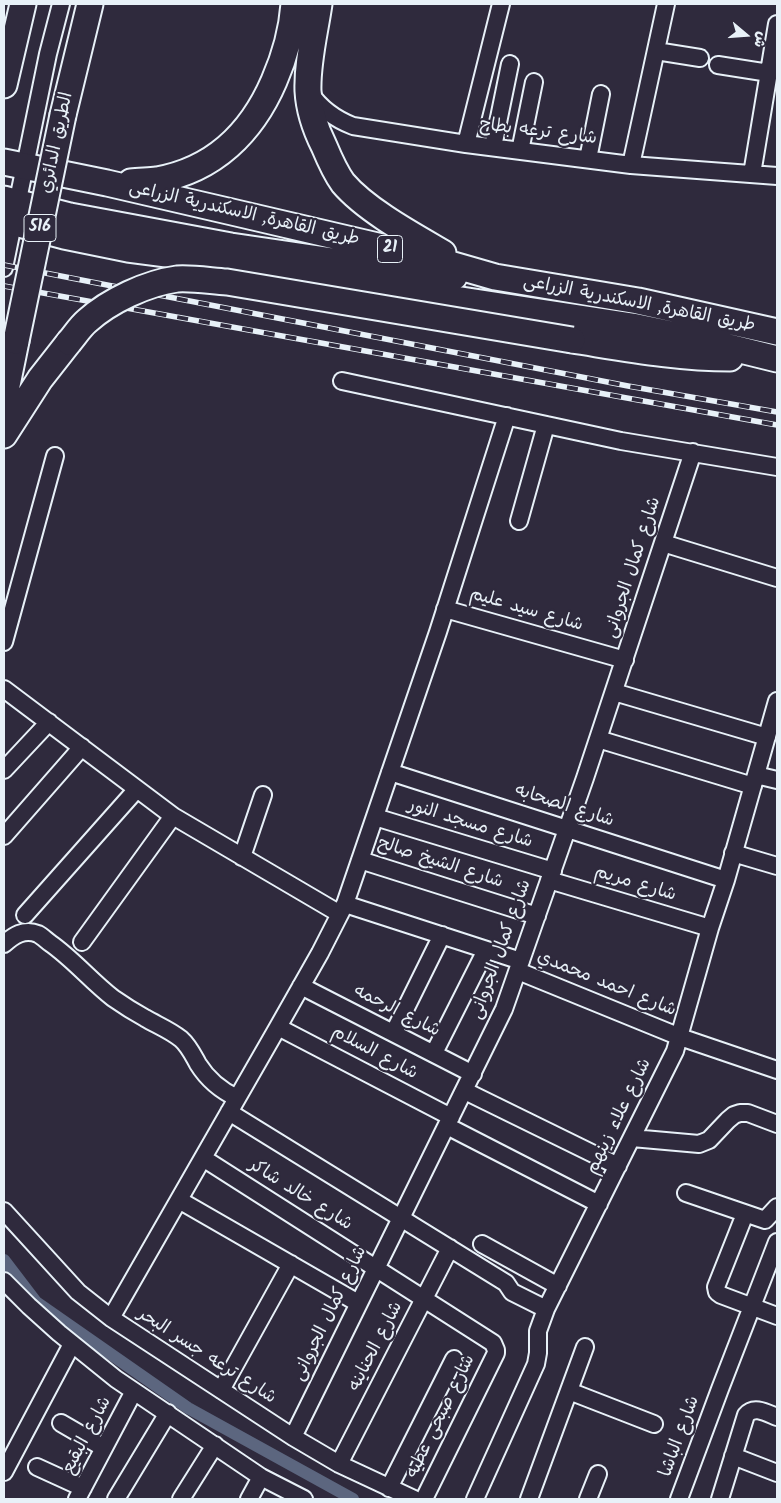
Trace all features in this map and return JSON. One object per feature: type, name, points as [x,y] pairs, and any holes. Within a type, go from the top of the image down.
[{"type":"highway","name":"الطريق الدائري","points":[[4,400],[64,114],[90,4]]},
{"type":"highway","points":[[107,183],[155,180],[186,172],[214,158],[239,137],[260,109],[278,73],[291,33],[294,4]]},
{"type":"highway","points":[[319,4],[308,90],[312,115],[321,139],[342,181],[355,195],[415,238],[485,274]]},
{"type":"highway","points":[[4,85],[21,6]]},
{"type":"highway","name":"طريق القاهرة, الاسكندرية الزراعى","points":[[4,162],[107,183],[429,258],[485,274],[638,301],[777,332]]},
{"type":"highway","points":[[4,199],[70,216],[231,246],[452,278],[485,274]]},
{"type":"highway","name":"طريق القاهرة, الاسكندرية الزراعى","points":[[4,220],[64,236],[128,249],[236,263],[363,286],[632,326],[775,358]]},
{"type":"highway","points":[[4,435],[40,378],[87,321],[111,304],[136,291],[178,279],[227,282],[572,340],[689,357],[775,358]]},
{"type":"street","points":[[4,268],[48,54],[61,4]]},
{"type":"street","points":[[466,144],[501,4]]},
{"type":"street","points":[[631,165],[666,4]]},
{"type":"street","points":[[752,174],[777,24]]},
{"type":"street","points":[[656,51],[700,58]]},
{"type":"street","points":[[493,147],[510,64]]},
{"type":"street","points":[[718,65],[769,73]]},
{"type":"street","points":[[520,151],[534,82]]},
{"type":"street","name":"شارع ترعه بطاح","points":[[308,90],[327,112],[353,126],[466,144],[588,160],[777,176]]},
{"type":"street","points":[[588,160],[600,94]]},
{"type":"street","points":[[342,381],[621,441],[777,467]]},
{"type":"street","points":[[111,1318],[278,1027],[342,909],[445,609],[507,416]]},
{"type":"street","points":[[519,521],[546,425]]},
{"type":"street","name":"شارع كمال الجروانى","points":[[293,1437],[504,1009],[625,660],[692,452]]},
{"type":"street","points":[[4,642],[55,456]]},
{"type":"street","points":[[663,543],[777,578]]},
{"type":"street","name":"شارع سيد عليم","points":[[445,609],[625,660]]},
{"type":"street","name":"شارع احمد محمدي","points":[[4,689],[173,816],[242,857],[342,909],[442,935],[486,950],[680,1037],[777,1070]]},
{"type":"street","points":[[614,692],[767,737]]},
{"type":"street","name":"شارع علاء زينهم","points":[[475,1499],[536,1364],[538,1331],[546,1310],[668,1065],[680,1037],[777,701]]},
{"type":"street","points":[[4,770],[49,722]]},
{"type":"street","points":[[598,739],[754,780],[777,780]]},
{"type":"street","points":[[4,836],[82,747]]},
{"type":"street","name":"شارع الصحابه","points":[[390,772],[726,880]]},
{"type":"street","points":[[25,915],[137,789]]},
{"type":"street","points":[[242,857],[263,795]]},
{"type":"street","points":[[82,942],[173,816]]},
{"type":"street","name":"شارع مسجد النور","points":[[375,817],[551,876]]},
{"type":"street","points":[[733,853],[777,866]]},
{"type":"street","name":"شارع الشيخ صالح","points":[[360,860],[537,916]]},
{"type":"street","name":"شارع مريم","points":[[551,876],[710,928]]},
{"type":"street","points":[[4,944],[12,937],[25,932],[38,934],[63,953],[112,997],[134,1012],[177,1036],[189,1048],[204,1074],[225,1092],[233,1105],[400,1218],[506,1283],[512,1292],[546,1310]]},
{"type":"street","points":[[394,1032],[442,935]]},
{"type":"street","points":[[434,1053],[486,950]]},
{"type":"street","name":"شارع الرحمه","points":[[301,986],[473,1074]]},
{"type":"street","name":"شارع السلام","points":[[278,1027],[599,1204]]},
{"type":"street","points":[[465,1091],[618,1166]]},
{"type":"street","points":[[632,1138],[699,1144],[709,1140],[728,1120],[740,1113],[748,1113],[777,1124]]},
{"type":"street","name":"شارع خالد شاكر","points":[[203,1158],[376,1268]]},
{"type":"street","points":[[686,1193],[764,1220],[777,1207]]},
{"type":"street","points":[[179,1200],[358,1303]]},
{"type":"street","name":"شارع ترعه جسر البحر","points":[[4,1211],[78,1292],[111,1318],[293,1437],[339,1464],[414,1499]]},
{"type":"street","points":[[745,1214],[716,1287],[717,1292],[777,1316]]},
{"type":"street","name":"شارع الباشا","points":[[679,1499],[777,1242]]},
{"type":"street","points":[[482,1244],[558,1286]]},
{"type":"street","name":"شارع الحناينه","points":[[339,1464],[450,1248]]},
{"type":"street","points":[[221,1390],[290,1264]]},
{"type":"street","name":"شارع صبحى عطيه","points":[[376,1268],[493,1343],[496,1350],[424,1499]]},
{"type":"street","points":[[4,1281],[72,1344],[110,1374],[261,1477],[304,1499]]},
{"type":"street","points":[[4,1472],[72,1344]]},
{"type":"street","points":[[529,1499],[585,1347]]},
{"type":"street","points":[[389,1488],[454,1359]]},
{"type":"street","name":"شارع البقيع","points":[[80,1494],[134,1391]]},
{"type":"street","points":[[569,1392],[654,1424]]},
{"type":"street","points":[[720,1499],[746,1415],[750,1410],[759,1410],[777,1417]]},
{"type":"street","points":[[116,1499],[168,1413]]},
{"type":"street","points":[[61,1423],[104,1448]]},
{"type":"street","points":[[181,1499],[215,1445]]},
{"type":"street","points":[[733,1456],[777,1473]]},
{"type":"street","points":[[37,1467],[80,1494]]},
{"type":"street","points":[[588,1499],[598,1474]]},
{"type":"street","points":[[249,1499],[261,1477]]},
{"type":"waterway","points":[[4,1260],[36,1302],[188,1408],[353,1499]]},
{"type":"railway","points":[[4,265],[628,386],[777,412]]},
{"type":"railway","points":[[4,286],[777,425]]}]
